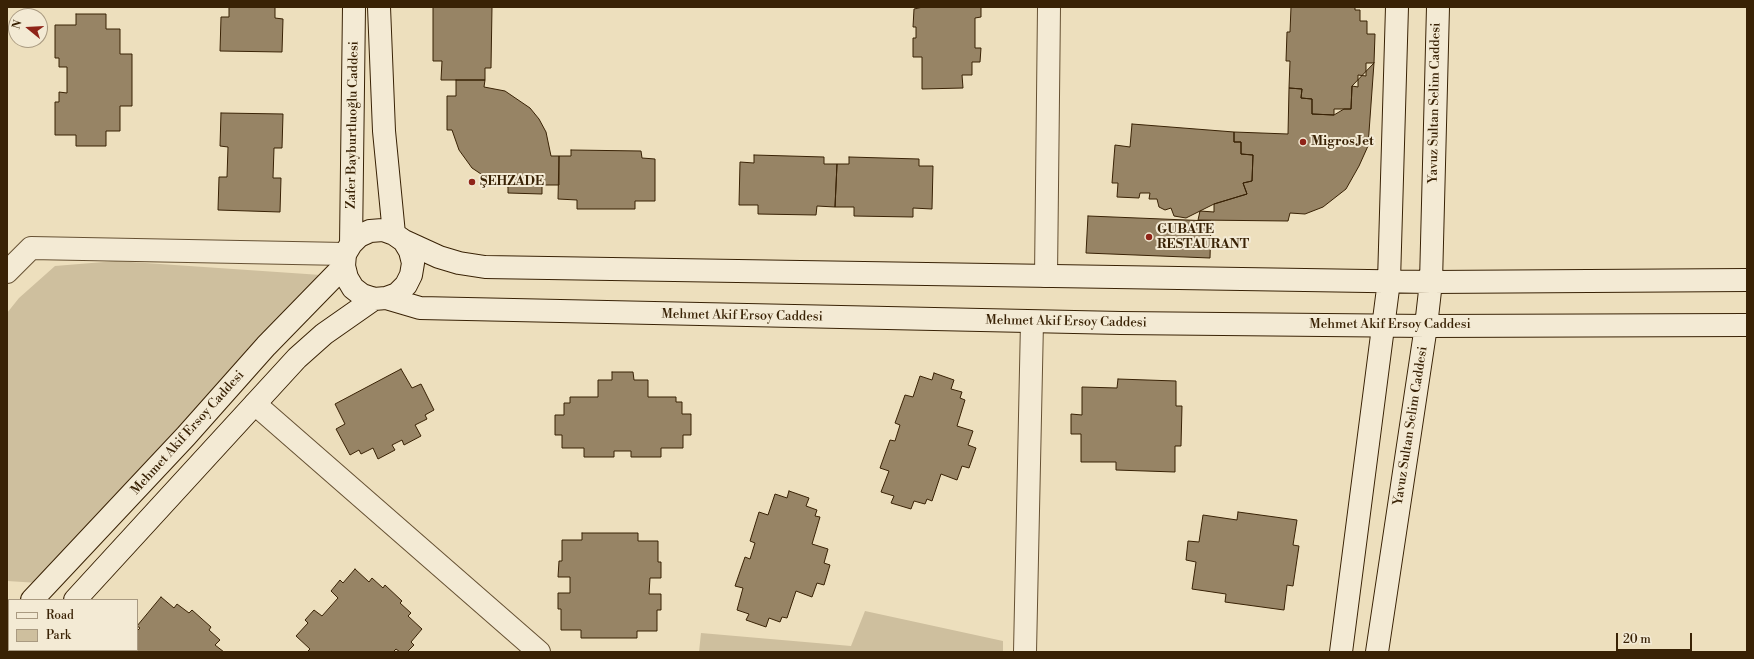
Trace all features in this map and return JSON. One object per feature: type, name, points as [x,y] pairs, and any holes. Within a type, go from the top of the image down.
[{"type":"street","name":"Zafer Bayburtluoğlu Caddesi","points":[[347,255],[354,7]]},
{"type":"street","name":"Zafer Bayburtluoğlu Caddesi","points":[[379,7],[384,132],[399,237]]},
{"type":"street","points":[[1046,276],[1049,7]]},
{"type":"street","points":[[1341,652],[1382,325],[1389,281],[1397,7]]},
{"type":"street","name":"Yavuz Sultan Selim Caddesi","points":[[1378,652],[1426,326],[1431,282],[1438,7]]},
{"type":"street","points":[[380,299],[362,295],[353,288],[346,278],[347,255],[360,236],[370,231],[383,230],[440,257],[459,263],[485,267],[1431,282],[1747,280]]},
{"type":"street","points":[[76,599],[297,358],[324,334],[380,299],[397,294],[406,285],[411,275],[413,263],[410,251],[399,237]]},
{"type":"street","points":[[7,272],[31,248],[347,255]]},
{"type":"street","name":"Mehmet Akif Ersoy Caddesi","points":[[33,599],[181,442],[347,255]]},
{"type":"street","name":"Mehmet Akif Ersoy Caddesi","points":[[380,299],[428,308],[1032,322],[1426,326],[1747,325]]},
{"type":"street","points":[[1025,652],[1032,322]]},
{"type":"street","points":[[255,404],[539,652]]},
{"type":"green space","points":[[116,261],[321,275],[39,583],[7,581],[7,313],[19,298],[55,266]]},
{"type":"green space","points":[[865,611],[1003,641],[1003,652],[699,652],[701,633],[851,646]]},
{"type":"building","points":[[229,7],[275,7],[275,18],[283,19],[282,52],[220,51],[221,17],[229,17]]},
{"type":"building","points":[[433,7],[492,7],[491,68],[485,68],[485,80],[441,80],[442,61],[433,61]]},
{"type":"building","points":[[923,7],[981,7],[981,17],[975,18],[975,48],[981,48],[980,62],[972,62],[972,75],[962,75],[963,88],[922,89],[922,57],[913,57],[913,38],[916,38],[916,27],[913,27],[914,9]]},
{"type":"building","points":[[1291,7],[1355,7],[1355,10],[1360,10],[1360,21],[1367,21],[1367,34],[1375,34],[1374,63],[1366,63],[1366,76],[1358,75],[1358,87],[1352,86],[1351,109],[1334,109],[1334,115],[1312,114],[1312,99],[1301,98],[1302,89],[1289,88],[1290,61],[1286,61],[1287,32],[1290,32]]},
{"type":"building","points":[[76,14],[106,14],[106,29],[120,29],[120,54],[132,54],[132,106],[120,106],[120,131],[106,131],[106,146],[76,146],[76,135],[55,135],[55,102],[59,102],[59,92],[67,93],[67,67],[59,67],[59,58],[55,58],[55,25],[76,25]]},
{"type":"building","name":"Migros Jet","points":[[1374,63],[1368,146],[1346,189],[1323,207],[1305,214],[1290,213],[1288,221],[1198,220],[1200,211],[1214,204],[1247,194],[1243,183],[1252,181],[1253,155],[1241,154],[1241,142],[1234,142],[1234,132],[1288,134],[1289,88],[1302,89],[1301,98],[1312,99],[1312,114],[1334,115],[1344,109],[1351,109],[1352,86]]},
{"type":"building","points":[[456,80],[485,80],[484,87],[505,91],[530,108],[539,119],[546,132],[551,156],[559,156],[559,185],[542,185],[542,194],[508,193],[508,187],[490,180],[472,168],[459,150],[452,130],[447,130],[447,96],[456,96]]},
{"type":"building","points":[[221,113],[283,114],[282,148],[274,148],[273,178],[281,178],[280,212],[218,210],[219,177],[227,177],[228,147],[220,146]]},
{"type":"building","points":[[1132,124],[1234,132],[1234,142],[1241,142],[1241,154],[1253,155],[1252,181],[1243,183],[1247,194],[1214,204],[1214,212],[1200,211],[1186,218],[1174,216],[1171,208],[1165,210],[1159,207],[1157,199],[1149,199],[1150,193],[1140,193],[1139,198],[1117,197],[1118,183],[1112,183],[1115,145],[1130,147]]},
{"type":"building","points":[[571,150],[641,151],[642,158],[655,159],[655,201],[635,201],[635,209],[577,209],[577,200],[558,199],[559,156],[571,156]]},
{"type":"building","points":[[754,155],[824,157],[824,164],[837,164],[835,207],[817,206],[816,215],[758,214],[758,205],[739,205],[740,162],[754,163]]},
{"type":"building","points":[[849,157],[919,159],[919,166],[933,166],[932,209],[913,208],[913,217],[854,216],[854,207],[835,207],[837,164],[849,164]]},
{"type":"building","name":"GUBATE RESTAURANT","points":[[1088,216],[1211,221],[1210,258],[1086,253]]},
{"type":"building","points":[[401,369],[412,388],[421,384],[434,410],[425,415],[427,419],[415,425],[421,436],[404,445],[402,440],[392,445],[395,450],[378,459],[373,448],[361,454],[359,450],[350,455],[336,429],[345,424],[335,404]]},
{"type":"building","points":[[612,372],[633,372],[634,380],[648,380],[648,397],[676,397],[676,402],[682,402],[682,414],[691,414],[691,435],[683,435],[683,448],[661,448],[661,457],[631,457],[631,451],[614,451],[614,457],[584,457],[584,448],[562,448],[562,435],[555,435],[555,415],[564,415],[564,403],[570,403],[570,397],[598,397],[598,380],[612,380]]},
{"type":"building","points":[[934,373],[954,380],[951,389],[962,392],[960,398],[965,400],[957,426],[973,431],[968,445],[976,448],[969,468],[962,466],[957,480],[941,474],[932,501],[927,499],[925,504],[914,501],[911,509],[891,503],[894,496],[881,492],[889,471],[880,468],[890,440],[895,441],[900,425],[895,423],[905,395],[913,397],[920,376],[932,380]]},
{"type":"building","points":[[1118,379],[1176,381],[1176,406],[1182,406],[1181,446],[1175,446],[1175,472],[1116,470],[1116,462],[1081,462],[1081,434],[1071,434],[1071,414],[1082,415],[1082,387],[1117,388]]},
{"type":"building","points":[[789,491],[809,498],[806,506],[817,510],[815,516],[820,517],[812,544],[828,549],[824,563],[830,565],[824,585],[817,583],[812,597],[796,591],[787,618],[782,617],[780,622],[769,618],[766,627],[746,620],[749,614],[737,610],[743,588],[735,586],[745,557],[750,559],[755,543],[750,541],[759,512],[768,515],[775,494],[787,498]]},
{"type":"building","points":[[1238,512],[1297,520],[1293,545],[1299,546],[1293,586],[1287,585],[1284,610],[1225,602],[1226,594],[1192,589],[1196,562],[1186,560],[1188,541],[1199,542],[1203,515],[1237,520]]},
{"type":"building","points":[[582,533],[638,533],[638,541],[658,541],[658,562],[661,562],[661,578],[650,578],[649,594],[661,594],[661,610],[657,610],[657,631],[637,631],[637,638],[581,638],[581,630],[561,630],[561,609],[558,609],[558,593],[570,593],[570,577],[558,577],[559,561],[562,561],[562,540],[582,540]]},
{"type":"building","points":[[355,569],[369,582],[372,578],[383,588],[385,585],[402,601],[400,603],[411,613],[408,616],[422,629],[411,642],[414,645],[407,652],[400,652],[396,649],[393,652],[307,652],[310,649],[296,636],[308,623],[305,620],[314,610],[322,616],[338,598],[331,591],[340,580],[343,583]]},
{"type":"building","points":[[161,597],[174,608],[177,604],[189,613],[192,610],[211,627],[209,630],[220,640],[215,645],[224,652],[114,652],[138,651],[138,630],[140,628],[138,625]]},
{"type":"place","name":"Migros Jet","points":[[1303,142]]},
{"type":"place","name":"ŞEHZADE","points":[[472,182]]},
{"type":"place","name":"GUBATE RESTAURANT","points":[[1149,237]]}]
